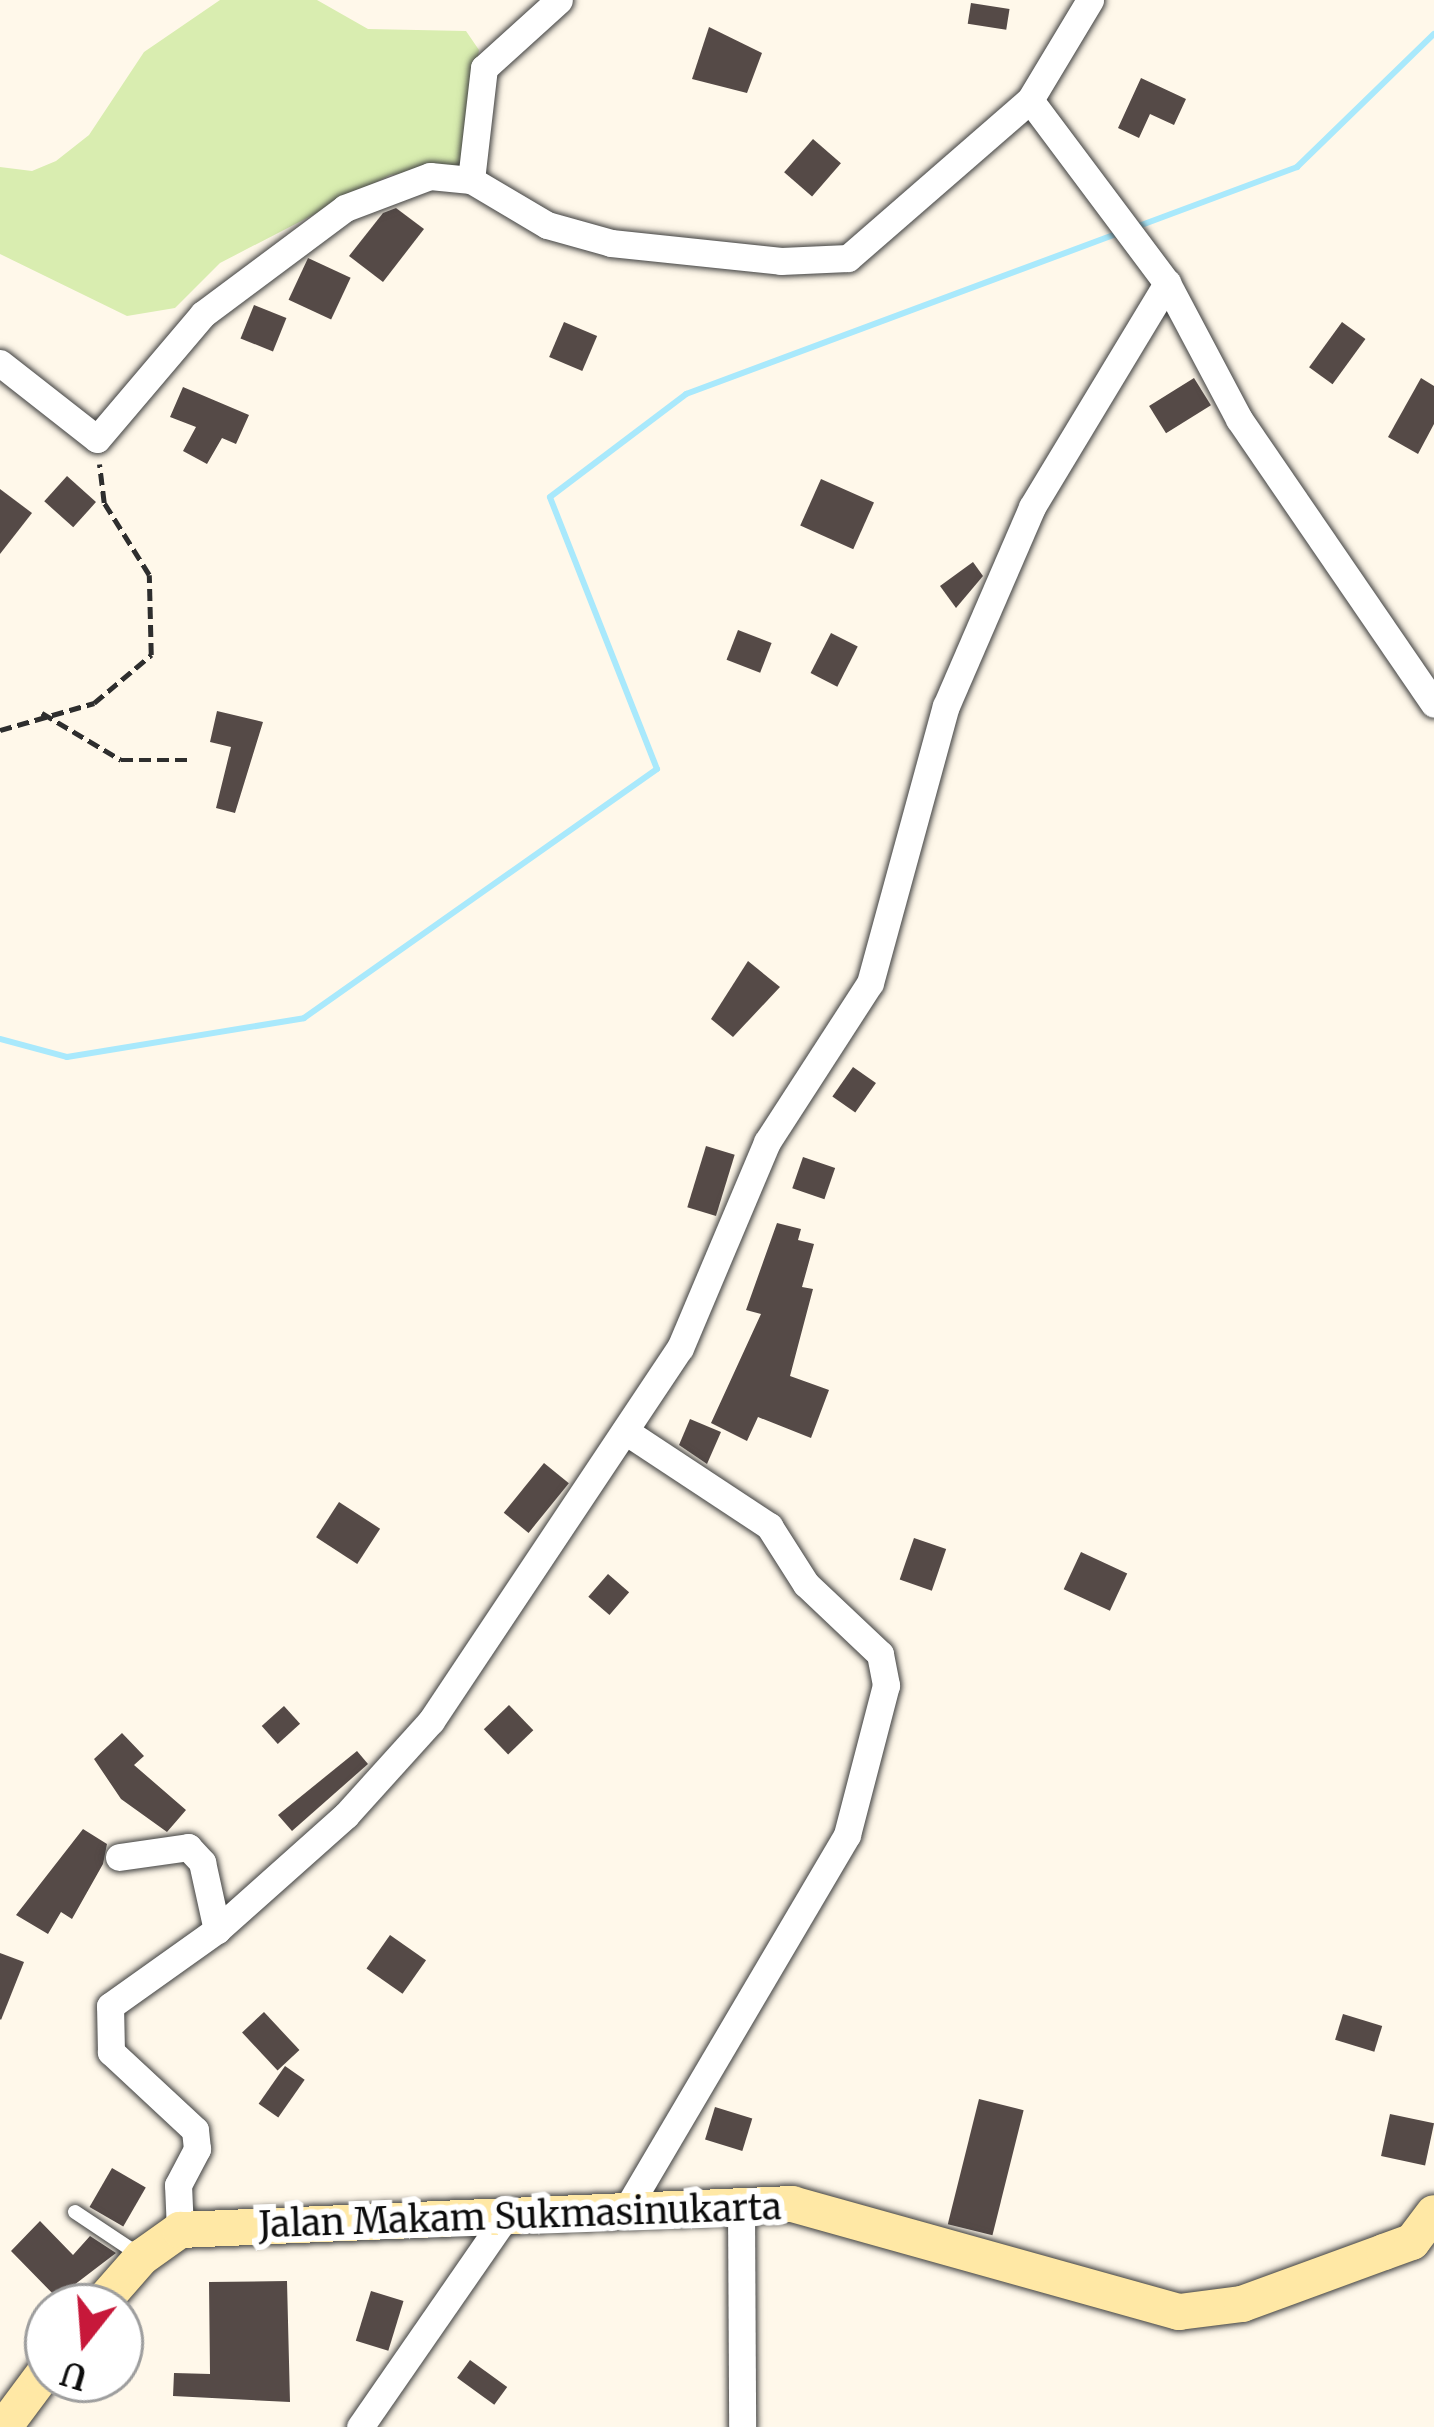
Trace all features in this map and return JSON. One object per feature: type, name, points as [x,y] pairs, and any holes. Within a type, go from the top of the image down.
[{"type":"street","points":[[471,180],[484,68],[559,0]]},
{"type":"street","points":[[0,363],[97,439],[202,314],[344,208],[411,181],[471,180],[547,225],[611,243],[782,262],[848,258],[1030,100],[1090,0]]},
{"type":"street","points":[[1030,100],[1099,184],[1167,283],[1239,419],[1434,704]]},
{"type":"street","points":[[119,2283],[142,2257],[180,2230],[178,2185],[197,2149],[195,2130],[120,2065],[106,2023],[121,1993],[217,1930],[346,1815],[431,1721],[680,1348],[767,1142],[870,982],[946,706],[1032,508],[1167,283]]},
{"type":"street","points":[[625,1431],[769,1526],[806,1584],[880,1654],[886,1685],[847,1834],[628,2207]]},
{"type":"street","points":[[119,1857],[188,1847],[202,1862],[217,1930]]},
{"type":"street","points":[[741,2204],[742,2427]]},
{"type":"street","name":"Jalan Makam Sukmasinukarta","points":[[180,2230],[628,2207],[741,2204],[838,2211],[1179,2312],[1286,2290],[1412,2242],[1432,2223]]},
{"type":"street","points":[[360,2427],[508,2213]]},
{"type":"street","points":[[4,2427],[24,2400]]},
{"type":"lane","points":[[75,2212],[142,2257]]},
{"type":"path","points":[[0,730],[42,713],[94,703],[152,655],[149,575],[104,503],[97,439]]},
{"type":"path","points":[[42,713],[121,760],[190,760]]},
{"type":"green space","points":[[220,0],[317,0],[368,29],[466,31],[479,50],[460,167],[390,175],[220,263],[175,308],[127,316],[0,254],[0,167],[32,171],[56,161],[89,135],[144,52]]},
{"type":"building","points":[[971,3],[1010,9],[1006,30],[968,24]]},
{"type":"building","points":[[709,27],[762,53],[747,93],[692,79]]},
{"type":"building","points":[[1141,78],[1186,99],[1174,125],[1150,114],[1139,138],[1118,128]]},
{"type":"building","points":[[813,139],[841,163],[812,196],[784,172]]},
{"type":"building","points":[[396,208],[424,229],[383,282],[349,256],[383,213]]},
{"type":"building","points":[[308,258],[351,278],[331,320],[289,300]]},
{"type":"building","points":[[254,305],[286,318],[273,351],[241,338]]},
{"type":"building","points":[[564,322],[597,336],[582,371],[549,357]]},
{"type":"building","points":[[1342,322],[1365,339],[1333,384],[1309,367]]},
{"type":"building","points":[[1194,378],[1211,405],[1166,433],[1149,406]]},
{"type":"building","points":[[1421,378],[1434,386],[1434,424],[1418,454],[1388,437]]},
{"type":"building","points":[[183,387],[249,415],[236,444],[222,438],[207,464],[183,451],[196,427],[170,417]]},
{"type":"building","points":[[67,476],[96,502],[73,527],[44,501]]},
{"type":"building","points":[[821,479],[874,503],[853,549],[800,526]]},
{"type":"building","points":[[0,489],[32,513],[0,554]]},
{"type":"building","points":[[973,562],[983,576],[956,608],[940,586]]},
{"type":"building","points":[[738,630],[772,643],[760,673],[727,660]]},
{"type":"building","points":[[831,633],[858,647],[837,687],[811,673]]},
{"type":"building","points":[[217,711],[263,722],[235,813],[216,808],[231,747],[210,742]]},
{"type":"building","points":[[748,961],[780,987],[733,1037],[711,1019]]},
{"type":"building","points":[[853,1067],[876,1083],[855,1113],[832,1096]]},
{"type":"building","points":[[706,1146],[735,1155],[716,1216],[687,1207]]},
{"type":"building","points":[[803,1157],[835,1168],[824,1199],[792,1188]]},
{"type":"building","points":[[777,1223],[801,1229],[798,1240],[814,1244],[802,1287],[813,1289],[790,1376],[829,1390],[811,1438],[758,1417],[747,1441],[711,1423],[761,1314],[746,1310]]},
{"type":"building","points":[[690,1419],[721,1432],[707,1464],[679,1445]]},
{"type":"building","points":[[544,1463],[569,1483],[529,1533],[504,1513]]},
{"type":"building","points":[[339,1502],[380,1529],[357,1564],[316,1537]]},
{"type":"building","points":[[914,1538],[946,1549],[932,1591],[900,1580]]},
{"type":"building","points":[[1081,1552],[1127,1574],[1110,1611],[1064,1589]]},
{"type":"building","points":[[608,1574],[629,1592],[609,1615],[588,1597]]},
{"type":"building","points":[[509,1705],[533,1730],[508,1754],[484,1729]]},
{"type":"building","points":[[284,1706],[300,1724],[278,1744],[262,1726]]},
{"type":"building","points":[[122,1733],[144,1756],[134,1765],[186,1810],[167,1832],[121,1799],[94,1759]]},
{"type":"building","points":[[357,1751],[368,1764],[292,1831],[278,1815]]},
{"type":"building","points":[[83,1829],[107,1844],[103,1864],[72,1919],[61,1912],[48,1934],[16,1915]]},
{"type":"building","points":[[390,1935],[426,1960],[403,1994],[366,1969]]},
{"type":"building","points":[[0,1953],[24,1962],[1,2020],[0,2019]]},
{"type":"building","points":[[264,2012],[299,2050],[278,2070],[242,2032]]},
{"type":"building","points":[[1343,2014],[1382,2026],[1374,2052],[1335,2040]]},
{"type":"building","points":[[285,2066],[305,2080],[278,2117],[259,2104]]},
{"type":"building","points":[[979,2099],[1024,2110],[992,2235],[948,2224]]},
{"type":"building","points":[[715,2107],[752,2118],[742,2151],[705,2140]]},
{"type":"building","points":[[1390,2114],[1434,2123],[1425,2165],[1381,2156]]},
{"type":"building","points":[[112,2168],[146,2188],[123,2226],[90,2207]]},
{"type":"building","points":[[40,2221],[73,2255],[90,2236],[116,2253],[77,2283],[42,2283],[11,2251]]},
{"type":"building","points":[[287,2281],[290,2402],[173,2396],[174,2373],[210,2374],[209,2282]]},
{"type":"building","points":[[371,2291],[404,2301],[388,2351],[356,2341]]},
{"type":"building","points":[[470,2360],[507,2387],[494,2405],[457,2378]]},
{"type":"waterway","points":[[1136,227],[1297,167],[1434,34]]},
{"type":"waterway","points":[[0,1039],[67,1057],[304,1018],[657,769],[550,497],[686,394],[1118,233]]}]
